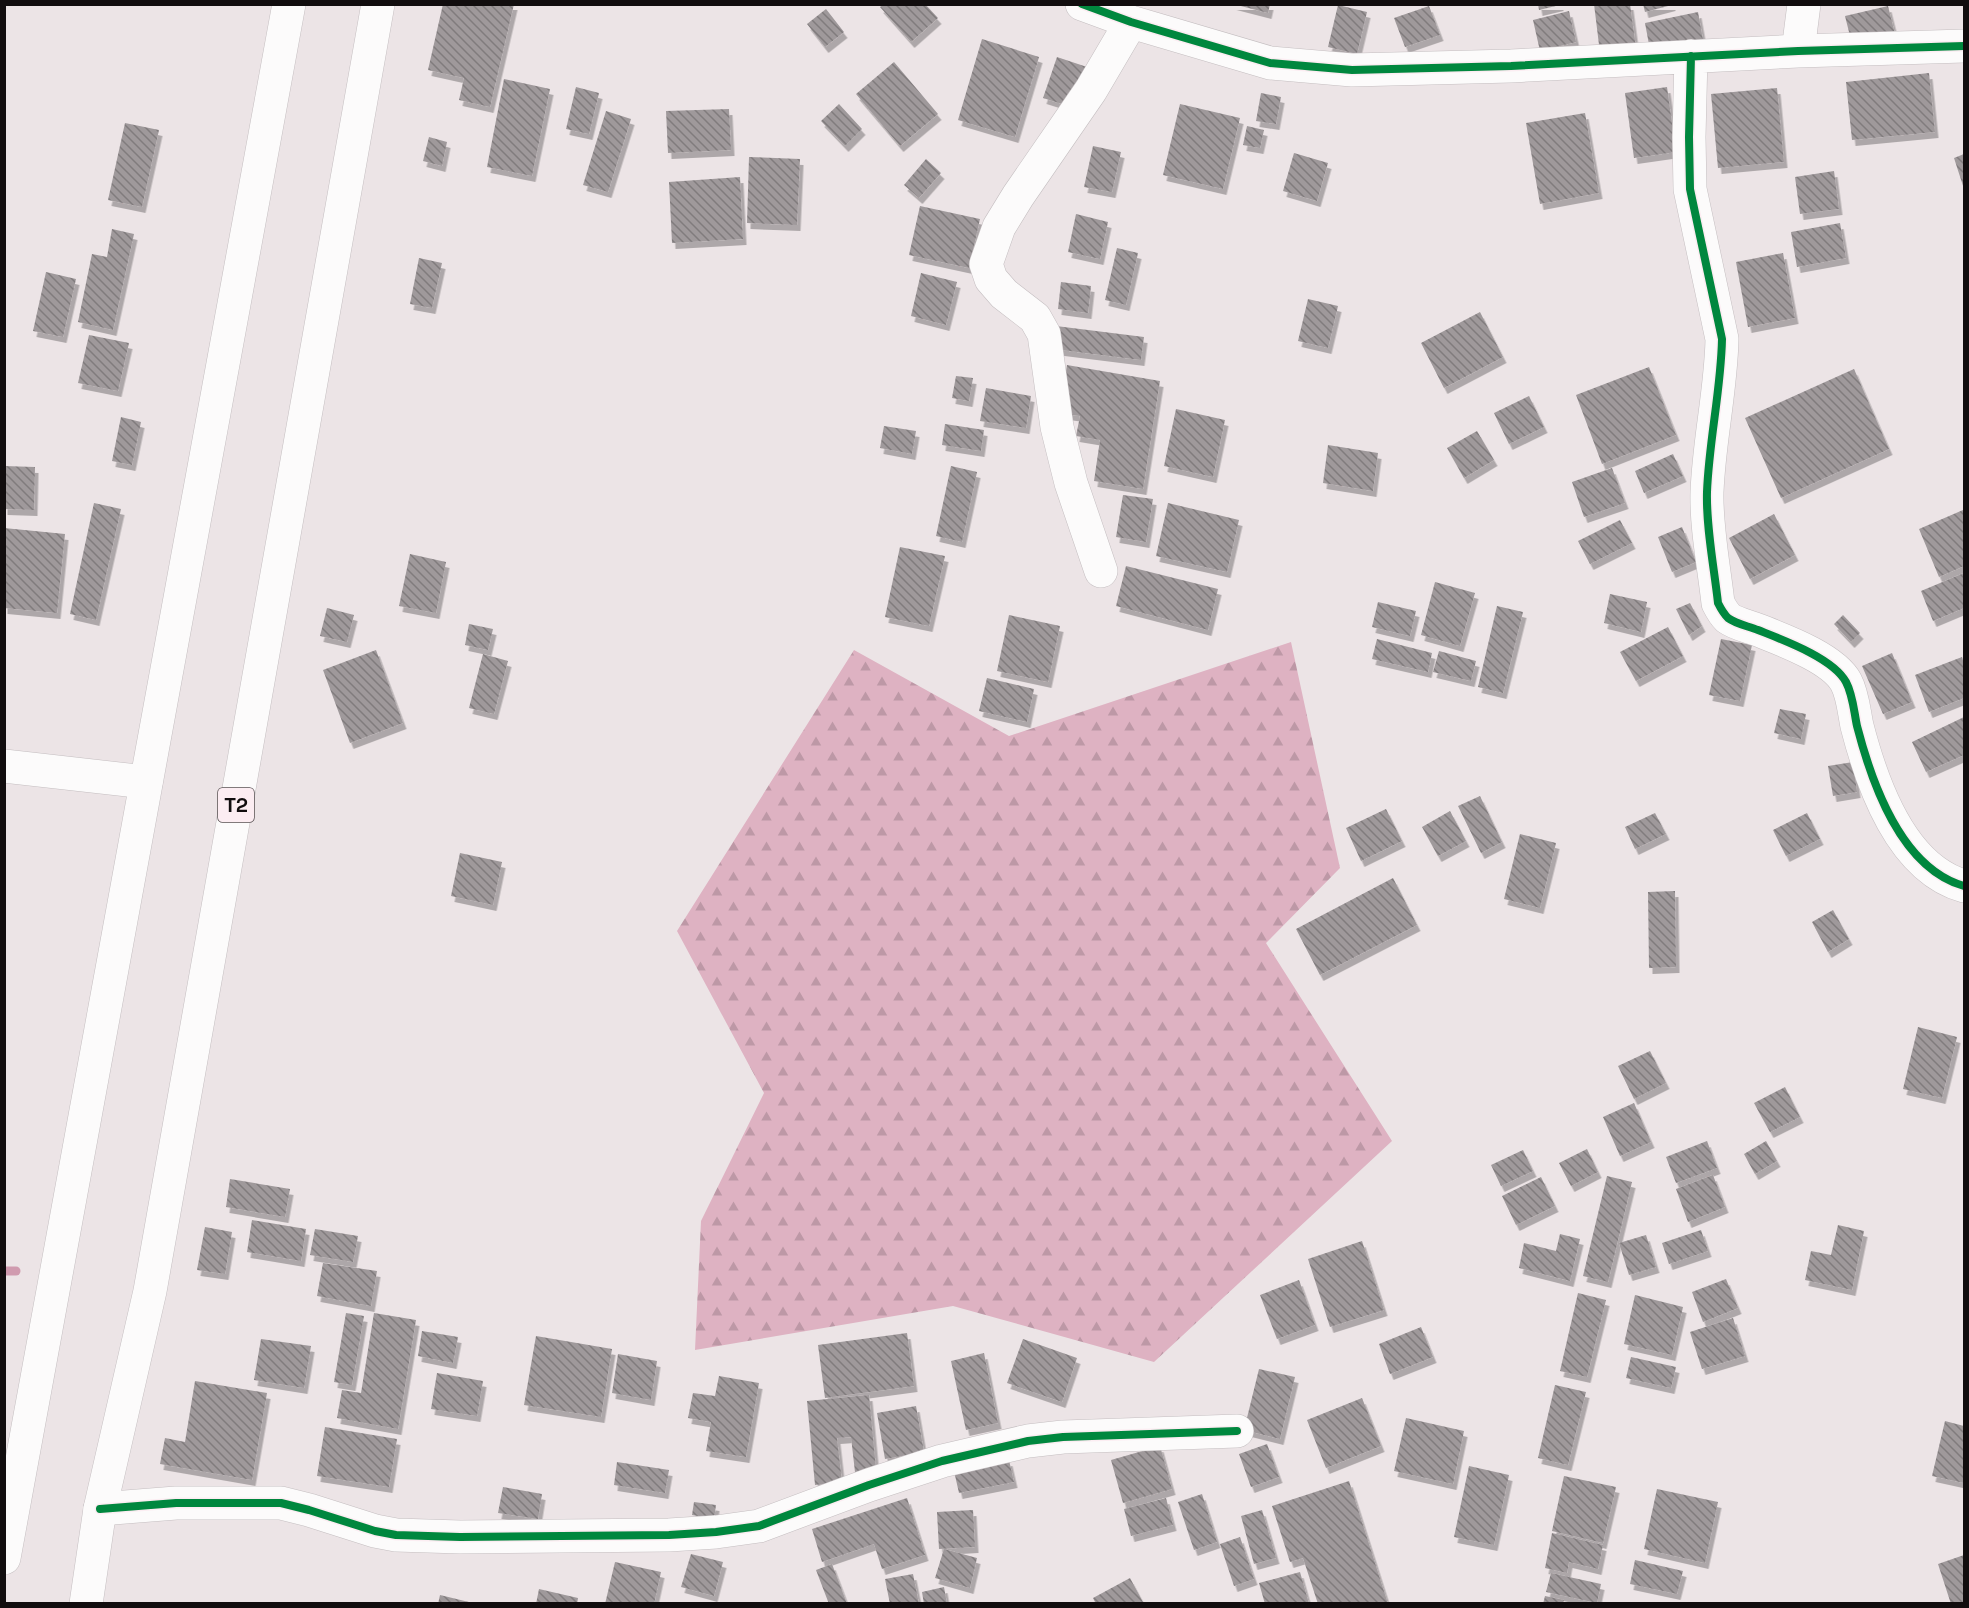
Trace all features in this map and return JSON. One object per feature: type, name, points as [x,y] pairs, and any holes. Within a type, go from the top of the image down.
[{"type":"main road","points":[[4,1558],[289,4]]},
{"type":"main road","name":"T2","points":[[87,1604],[100,1509],[150,1291],[378,4]]},
{"type":"main road","points":[[1082,4],[1131,22],[1270,63],[1352,70],[1511,66],[1798,51],[1965,46]]},
{"type":"main road","points":[[1798,51],[1804,4]]},
{"type":"main road","points":[[1101,571],[1071,483],[1057,427],[1044,334],[1035,318],[1004,294],[991,279],[986,264],[999,227],[1091,90],[1131,22]]},
{"type":"main road","points":[[1691,56],[1690,189],[1722,339],[1710,442],[1707,494],[1718,603],[1722,612],[1730,619],[1774,636],[1831,664],[1840,673],[1848,684],[1857,727],[1879,792],[1895,827],[1924,864],[1954,883],[1965,886]]},
{"type":"main road","points":[[4,766],[146,782]]},
{"type":"main road","points":[[100,1509],[176,1503],[280,1503],[396,1535],[460,1537],[669,1535],[716,1532],[759,1526],[869,1485],[942,1461],[1028,1442],[1063,1437],[1238,1431]]},
{"type":"green space","points":[[1291,642],[1340,868],[1266,943],[1392,1141],[1154,1362],[953,1306],[695,1350],[701,1221],[764,1093],[677,931],[854,650],[1009,736]]},
{"type":"building","points":[[443,4],[514,4],[490,107],[459,100],[464,78],[428,70]]},
{"type":"building","points":[[884,4],[925,4],[938,18],[911,42],[880,7]]},
{"type":"building","points":[[1233,4],[1270,4],[1268,13]]},
{"type":"building","points":[[1538,4],[1560,4],[1560,5],[1539,10]]},
{"type":"building","points":[[1594,4],[1630,4],[1636,48],[1600,53]]},
{"type":"building","points":[[1643,4],[1672,4],[1672,5],[1645,12]]},
{"type":"building","points":[[1338,5],[1367,12],[1357,54],[1328,47]]},
{"type":"building","points":[[1429,6],[1440,35],[1405,47],[1394,18]]},
{"type":"building","points":[[1888,6],[1895,34],[1852,44],[1845,16]]},
{"type":"building","points":[[826,9],[844,32],[825,47],[807,24]]},
{"type":"building","points":[[1569,11],[1576,42],[1540,51],[1533,20]]},
{"type":"building","points":[[1698,12],[1703,40],[1650,50],[1645,23]]},
{"type":"building","points":[[982,39],[1039,57],[1015,137],[958,120]]},
{"type":"building","points":[[1057,57],[1087,67],[1075,108],[1043,98]]},
{"type":"building","points":[[894,62],[938,114],[900,146],[856,94]]},
{"type":"building","points":[[1929,73],[1935,132],[1852,140],[1846,82]]},
{"type":"building","points":[[504,79],[550,89],[532,176],[487,167]]},
{"type":"building","points":[[576,87],[599,93],[589,134],[566,129]]},
{"type":"building","points":[[1667,87],[1676,152],[1634,158],[1625,93]]},
{"type":"building","points":[[1777,88],[1784,162],[1718,168],[1711,94]]},
{"type":"building","points":[[1261,93],[1281,97],[1276,124],[1256,121]]},
{"type":"building","points":[[839,104],[862,129],[845,146],[821,121]]},
{"type":"building","points":[[1180,104],[1240,118],[1223,189],[1163,175]]},
{"type":"building","points":[[729,109],[731,150],[668,153],[666,111]]},
{"type":"building","points":[[606,111],[631,119],[608,192],[583,185]]},
{"type":"building","points":[[1585,113],[1599,193],[1540,204],[1526,123]]},
{"type":"building","points":[[125,123],[159,130],[142,207],[108,200]]},
{"type":"building","points":[[1247,126],[1264,130],[1260,148],[1243,145]]},
{"type":"building","points":[[429,137],[447,142],[442,166],[423,161]]},
{"type":"building","points":[[1093,146],[1121,152],[1112,192],[1084,187]]},
{"type":"building","points":[[1294,153],[1328,163],[1317,201],[1283,191]]},
{"type":"building","points":[[1964,154],[1964,189],[1954,158]]},
{"type":"building","points":[[749,157],[800,159],[797,225],[747,223]]},
{"type":"building","points":[[926,159],[941,173],[919,198],[904,185]]},
{"type":"building","points":[[1834,171],[1839,209],[1800,214],[1795,177]]},
{"type":"building","points":[[740,177],[743,239],[672,243],[669,182]]},
{"type":"building","points":[[920,206],[980,219],[969,268],[909,255]]},
{"type":"building","points":[[1076,214],[1108,222],[1100,259],[1068,252]]},
{"type":"building","points":[[1840,223],[1846,258],[1797,267],[1791,232]]},
{"type":"building","points":[[112,229],[134,234],[113,330],[78,322],[92,254],[107,257]]},
{"type":"building","points":[[1117,248],[1138,253],[1126,305],[1105,300]]},
{"type":"building","points":[[1783,253],[1795,318],[1748,327],[1736,262]]},
{"type":"building","points":[[419,258],[442,263],[432,308],[410,304]]},
{"type":"building","points":[[46,272],[76,279],[63,337],[33,331]]},
{"type":"building","points":[[921,273],[957,282],[946,325],[911,316]]},
{"type":"building","points":[[1061,282],[1091,286],[1088,313],[1058,309]]},
{"type":"building","points":[[1308,299],[1338,306],[1328,348],[1298,341]]},
{"type":"building","points":[[1480,312],[1503,357],[1444,388],[1421,343]]},
{"type":"building","points":[[1056,326],[1144,337],[1141,360],[1053,349]]},
{"type":"building","points":[[89,335],[129,343],[118,391],[78,383]]},
{"type":"building","points":[[1067,365],[1160,381],[1143,489],[1094,481],[1100,440],[1076,436],[1080,416],[1059,413]]},
{"type":"building","points":[[1649,367],[1676,435],[1602,464],[1576,395]]},
{"type":"building","points":[[1854,369],[1889,449],[1781,498],[1745,418]]},
{"type":"building","points":[[956,376],[973,378],[969,401],[952,398]]},
{"type":"building","points":[[986,388],[1031,396],[1026,428],[980,421]]},
{"type":"building","points":[[1529,396],[1544,427],[1509,444],[1494,413]]},
{"type":"building","points":[[1176,409],[1225,420],[1213,477],[1164,466]]},
{"type":"building","points":[[121,417],[141,422],[132,465],[112,461]]},
{"type":"building","points":[[945,424],[984,430],[981,451],[942,445]]},
{"type":"building","points":[[884,426],[916,431],[912,454],[880,448]]},
{"type":"building","points":[[1477,431],[1494,460],[1464,478],[1447,448]]},
{"type":"building","points":[[1328,445],[1378,453],[1373,491],[1323,483]]},
{"type":"building","points":[[1673,454],[1683,476],[1644,493],[1635,471]]},
{"type":"building","points":[[4,466],[35,467],[34,510],[4,509]]},
{"type":"building","points":[[951,466],[977,472],[962,542],[936,536]]},
{"type":"building","points":[[1612,468],[1625,503],[1584,517],[1572,482]]},
{"type":"building","points":[[1123,495],[1153,499],[1146,542],[1116,537]]},
{"type":"building","points":[[94,503],[121,509],[96,620],[70,614]]},
{"type":"building","points":[[1168,503],[1239,520],[1227,572],[1156,556]]},
{"type":"building","points":[[1963,510],[1964,566],[1939,577],[1919,529]]},
{"type":"building","points":[[1774,514],[1795,555],[1750,579],[1729,538]]},
{"type":"building","points":[[1620,520],[1632,543],[1590,564],[1578,541]]},
{"type":"building","points":[[1682,527],[1696,562],[1672,572],[1658,537]]},
{"type":"building","points":[[4,528],[65,534],[57,613],[4,608]]},
{"type":"building","points":[[900,547],[945,556],[929,626],[885,617]]},
{"type":"building","points":[[410,554],[446,562],[436,613],[399,606]]},
{"type":"building","points":[[1126,566],[1218,589],[1208,630],[1116,606]]},
{"type":"building","points":[[1964,573],[1964,608],[1933,621],[1921,591]]},
{"type":"building","points":[[1435,582],[1475,593],[1460,646],[1421,635]]},
{"type":"building","points":[[1610,594],[1647,602],[1641,632],[1604,623]]},
{"type":"building","points":[[1378,602],[1416,611],[1410,636],[1372,627]]},
{"type":"building","points":[[1690,603],[1702,626],[1689,635],[1676,609]]},
{"type":"building","points":[[1497,606],[1523,612],[1503,693],[1478,687]]},
{"type":"building","points":[[327,608],[354,615],[347,642],[320,636]]},
{"type":"building","points":[[1009,615],[1060,626],[1048,682],[997,671]]},
{"type":"building","points":[[1843,615],[1860,633],[1851,642],[1834,624]]},
{"type":"building","points":[[469,624],[493,629],[488,650],[465,645]]},
{"type":"building","points":[[1668,627],[1683,656],[1636,681],[1620,652]]},
{"type":"building","points":[[1377,639],[1432,653],[1428,672],[1372,659]]},
{"type":"building","points":[[1721,639],[1752,645],[1740,701],[1709,695]]},
{"type":"building","points":[[376,650],[403,723],[350,743],[323,670]]},
{"type":"building","points":[[1439,651],[1476,661],[1471,681],[1433,672]]},
{"type":"building","points":[[1892,653],[1912,702],[1883,714],[1862,666]]},
{"type":"building","points":[[483,654],[508,661],[494,714],[469,708]]},
{"type":"building","points":[[1962,657],[1964,698],[1929,712],[1915,675]]},
{"type":"building","points":[[987,678],[1034,689],[1027,722],[979,711]]},
{"type":"building","points":[[1780,709],[1806,714],[1801,739],[1774,733]]},
{"type":"building","points":[[1964,717],[1964,755],[1926,772],[1912,742]]},
{"type":"building","points":[[1853,762],[1857,792],[1833,796],[1828,766]]},
{"type":"building","points":[[1480,796],[1502,842],[1481,853],[1458,806]]},
{"type":"building","points":[[1386,809],[1402,841],[1361,861],[1346,828]]},
{"type":"building","points":[[1450,811],[1466,841],[1438,856],[1422,827]]},
{"type":"building","points":[[1655,813],[1666,834],[1635,849],[1625,827]]},
{"type":"building","points":[[1807,813],[1820,839],[1786,856],[1773,830]]},
{"type":"building","points":[[1520,834],[1556,843],[1540,908],[1504,899]]},
{"type":"building","points":[[460,853],[502,862],[493,905],[451,896]]},
{"type":"building","points":[[1393,878],[1417,925],[1320,975],[1296,929]]},
{"type":"building","points":[[1675,891],[1676,967],[1649,968],[1648,892]]},
{"type":"building","points":[[1833,910],[1849,939],[1828,952],[1812,922]]},
{"type":"building","points":[[1918,1027],[1957,1037],[1942,1098],[1903,1089]]},
{"type":"building","points":[[1650,1051],[1666,1083],[1634,1099],[1618,1066]]},
{"type":"building","points":[[1785,1087],[1800,1117],[1770,1132],[1754,1103]]},
{"type":"building","points":[[1634,1103],[1651,1142],[1620,1156],[1603,1117]]},
{"type":"building","points":[[1707,1141],[1717,1168],[1676,1183],[1666,1157]]},
{"type":"building","points":[[1766,1141],[1777,1161],[1755,1174],[1744,1154]]},
{"type":"building","points":[[1587,1149],[1598,1172],[1571,1186],[1559,1163]]},
{"type":"building","points":[[1523,1150],[1533,1171],[1501,1186],[1491,1165]]},
{"type":"building","points":[[1713,1175],[1725,1207],[1688,1222],[1676,1189]]},
{"type":"building","points":[[1607,1176],[1632,1182],[1608,1282],[1583,1276]]},
{"type":"building","points":[[1541,1177],[1555,1206],[1516,1225],[1502,1196]]},
{"type":"building","points":[[230,1179],[290,1189],[285,1217],[226,1207]]},
{"type":"building","points":[[252,1220],[306,1229],[301,1261],[247,1252]]},
{"type":"building","points":[[1838,1225],[1864,1231],[1852,1290],[1805,1280],[1811,1251],[1831,1255]]},
{"type":"building","points":[[205,1227],[232,1232],[225,1274],[197,1270]]},
{"type":"building","points":[[315,1229],[358,1236],[353,1262],[310,1255]]},
{"type":"building","points":[[1701,1230],[1708,1251],[1669,1264],[1662,1243]]},
{"type":"building","points":[[1560,1234],[1580,1239],[1570,1281],[1519,1268],[1524,1243],[1556,1251]]},
{"type":"building","points":[[1646,1235],[1656,1267],[1629,1275],[1619,1243]]},
{"type":"building","points":[[1362,1241],[1384,1310],[1330,1327],[1308,1259]]},
{"type":"building","points":[[323,1263],[377,1271],[371,1306],[317,1296]]},
{"type":"building","points":[[1726,1279],[1738,1308],[1703,1322],[1692,1292]]},
{"type":"building","points":[[1299,1280],[1315,1325],[1277,1339],[1260,1295]]},
{"type":"building","points":[[1578,1293],[1606,1300],[1587,1377],[1560,1371]]},
{"type":"building","points":[[1635,1295],[1683,1307],[1672,1355],[1624,1344]]},
{"type":"building","points":[[346,1313],[364,1316],[352,1385],[334,1382]]},
{"type":"building","points":[[374,1313],[416,1320],[398,1429],[337,1418],[342,1390],[361,1393]]},
{"type":"building","points":[[1733,1318],[1745,1356],[1702,1369],[1690,1332]]},
{"type":"building","points":[[1421,1327],[1433,1357],[1390,1374],[1379,1344]]},
{"type":"building","points":[[422,1331],[458,1337],[453,1363],[418,1356]]},
{"type":"building","points":[[907,1333],[914,1386],[825,1398],[818,1345]]},
{"type":"building","points":[[536,1336],[612,1349],[601,1417],[524,1405]]},
{"type":"building","points":[[261,1339],[311,1346],[304,1388],[254,1380]]},
{"type":"building","points":[[1023,1339],[1077,1358],[1062,1402],[1007,1383]]},
{"type":"building","points":[[984,1353],[998,1423],[966,1430],[951,1361]]},
{"type":"building","points":[[618,1354],[657,1361],[651,1400],[612,1393]]},
{"type":"building","points":[[1631,1357],[1676,1367],[1671,1388],[1626,1378]]},
{"type":"building","points":[[1259,1369],[1295,1377],[1280,1439],[1244,1430]]},
{"type":"building","points":[[437,1373],[483,1381],[477,1416],[431,1409]]},
{"type":"building","points":[[719,1376],[759,1383],[746,1457],[706,1451],[711,1422],[688,1418],[693,1393],[715,1396]]},
{"type":"building","points":[[195,1381],[267,1393],[252,1480],[160,1464],[165,1438],[185,1442]]},
{"type":"building","points":[[1555,1385],[1586,1392],[1568,1465],[1538,1458]]},
{"type":"building","points":[[869,1395],[877,1479],[856,1481],[851,1437],[837,1438],[842,1482],[815,1485],[807,1401]]},
{"type":"building","points":[[1362,1398],[1381,1446],[1326,1468],[1307,1420]]},
{"type":"building","points":[[916,1406],[924,1452],[885,1459],[877,1413]]},
{"type":"building","points":[[1406,1418],[1464,1431],[1453,1484],[1394,1471]]},
{"type":"building","points":[[1945,1421],[1964,1426],[1964,1483],[1932,1476]]},
{"type":"building","points":[[325,1427],[397,1439],[389,1487],[317,1476]]},
{"type":"building","points":[[1267,1444],[1279,1477],[1251,1487],[1239,1454]]},
{"type":"building","points":[[1160,1446],[1172,1489],[1123,1503],[1111,1460]]},
{"type":"building","points":[[1009,1460],[1014,1482],[959,1493],[954,1471]]},
{"type":"building","points":[[617,1462],[669,1470],[665,1493],[614,1485]]},
{"type":"building","points":[[1469,1466],[1509,1475],[1494,1545],[1454,1537]]},
{"type":"building","points":[[1564,1476],[1616,1487],[1603,1543],[1552,1531]]},
{"type":"building","points":[[1349,1481],[1388,1604],[1318,1604],[1303,1558],[1290,1562],[1272,1506]]},
{"type":"building","points":[[503,1487],[542,1494],[538,1519],[498,1513]]},
{"type":"building","points":[[1657,1489],[1718,1502],[1705,1563],[1644,1549]]},
{"type":"building","points":[[1202,1494],[1217,1542],[1194,1550],[1178,1502]]},
{"type":"building","points":[[907,1498],[925,1555],[882,1569],[874,1544],[822,1562],[812,1529]]},
{"type":"building","points":[[1166,1498],[1173,1525],[1131,1536],[1124,1509]]},
{"type":"building","points":[[694,1502],[716,1505],[714,1519],[692,1515]]},
{"type":"building","points":[[973,1510],[975,1547],[939,1549],[937,1512]]},
{"type":"building","points":[[1262,1510],[1276,1558],[1254,1564],[1241,1516]]},
{"type":"building","points":[[1552,1533],[1603,1545],[1598,1569],[1569,1562],[1567,1573],[1545,1568]]},
{"type":"building","points":[[1240,1537],[1254,1579],[1234,1586],[1220,1544]]},
{"type":"building","points":[[944,1549],[977,1558],[970,1588],[935,1578]]},
{"type":"building","points":[[691,1554],[723,1562],[714,1596],[681,1587]]},
{"type":"building","points":[[1964,1555],[1964,1604],[1951,1604],[1938,1564]]},
{"type":"building","points":[[1635,1560],[1683,1571],[1677,1594],[1630,1584]]},
{"type":"building","points":[[615,1562],[661,1572],[654,1604],[605,1604]]},
{"type":"building","points":[[832,1564],[847,1604],[829,1604],[816,1570]]},
{"type":"building","points":[[1300,1572],[1309,1604],[1265,1604],[1259,1583]]},
{"type":"building","points":[[1551,1573],[1601,1584],[1597,1603],[1546,1592]]},
{"type":"building","points":[[913,1574],[919,1604],[890,1604],[885,1579]]},
{"type":"building","points":[[1130,1578],[1144,1604],[1096,1604],[1093,1598]]},
{"type":"building","points":[[944,1587],[947,1604],[924,1604],[922,1592]]},
{"type":"building","points":[[539,1589],[578,1598],[577,1604],[536,1604]]},
{"type":"building","points":[[440,1595],[473,1603],[473,1604],[438,1604]]},
{"type":"building","points":[[1545,1596],[1564,1600],[1563,1604],[1543,1604]]},
{"type":"waterway","points":[[4,1271],[16,1271]]},
{"type":"cycle path","points":[[1082,4],[1131,22],[1270,63],[1352,70],[1511,66],[1798,51],[1964,46]]},
{"type":"cycle path","points":[[1691,56],[1690,189],[1722,339],[1707,492],[1709,533],[1718,603],[1731,620],[1806,651],[1840,673],[1850,692],[1871,773],[1892,821],[1906,843],[1923,862],[1942,876],[1964,886]]},
{"type":"cycle path","points":[[100,1509],[176,1503],[281,1503],[396,1535],[460,1537],[669,1535],[716,1532],[759,1526],[869,1485],[942,1461],[1028,1441],[1063,1437],[1237,1431]]}]
